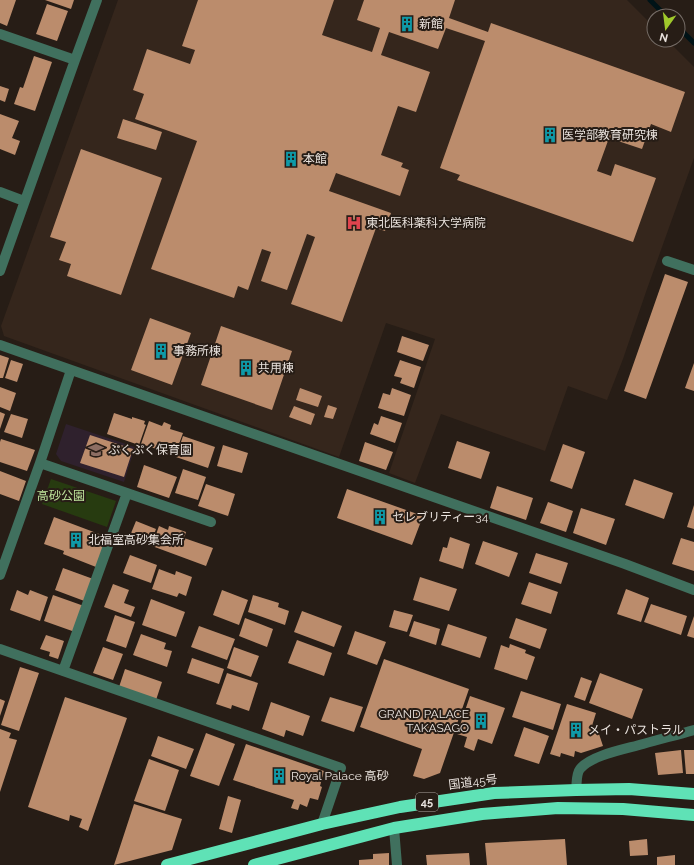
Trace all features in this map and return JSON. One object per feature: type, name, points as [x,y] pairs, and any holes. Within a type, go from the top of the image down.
[{"type":"highway","name":"国道45号","points":[[167,865],[322,824],[400,807],[494,793],[628,789],[694,794]]},
{"type":"highway","name":"45","points":[[254,865],[394,828],[482,814],[558,808],[623,809],[694,815]]},
{"type":"street","points":[[0,271],[97,0]]},
{"type":"street","points":[[0,34],[75,60]]},
{"type":"street","points":[[0,192],[24,201]]},
{"type":"street","points":[[666,261],[694,270]]},
{"type":"street","points":[[0,345],[625,564],[694,590]]},
{"type":"street","points":[[0,575],[71,370]]},
{"type":"street","points":[[40,463],[211,522]]},
{"type":"street","points":[[63,671],[127,493]]},
{"type":"street","points":[[0,649],[341,768],[322,824]]},
{"type":"street","points":[[576,790],[577,773],[585,764],[596,758],[694,730]]},
{"type":"street","points":[[394,828],[396,865]]},
{"type":"shaded area","name":"東北医科薬科大学病院","points":[[118,0],[627,0],[646,19],[646,48],[675,48],[694,67],[694,158],[623,359],[607,400],[568,386],[545,451],[441,414],[415,483],[389,473],[435,339],[386,323],[339,457],[4,336],[1,326]]},
{"type":"shaded area","name":"ぷくぷく保育園","points":[[66,424],[135,447],[124,482],[61,461],[56,454]]},
{"type":"green space","name":"高砂公園","points":[[51,479],[116,501],[107,527],[42,504]]},
{"type":"building","points":[[0,0],[16,0],[7,26],[0,23]]},
{"type":"building","points":[[45,0],[74,0],[71,9]]},
{"type":"building","name":"本館","points":[[198,0],[334,0],[322,35],[372,52],[380,28],[357,20],[364,0],[455,0],[449,18],[488,32],[491,23],[685,92],[671,132],[651,124],[642,149],[609,138],[597,171],[611,176],[615,164],[656,178],[633,242],[457,180],[460,175],[440,168],[485,41],[446,28],[438,49],[389,32],[381,55],[430,72],[416,112],[398,106],[381,155],[403,163],[401,167],[409,170],[400,196],[336,173],[329,191],[391,213],[385,231],[376,228],[342,322],[291,304],[315,237],[307,234],[287,290],[261,281],[271,252],[262,249],[248,290],[238,286],[234,298],[151,269],[197,141],[135,119],[144,94],[133,90],[147,49],[190,64],[195,50],[182,46]]},
{"type":"building","points":[[47,4],[68,11],[57,41],[36,34]]},
{"type":"building","points":[[34,56],[52,62],[35,111],[14,104],[20,87],[23,88]]},
{"type":"building","points":[[0,86],[9,89],[5,102],[0,100]]},
{"type":"building","points":[[0,114],[19,121],[12,138],[20,141],[15,155],[0,149]]},
{"type":"building","points":[[123,119],[162,132],[156,150],[117,138]]},
{"type":"building","points":[[81,149],[162,178],[121,295],[67,276],[71,264],[59,260],[66,242],[50,237]]},
{"type":"building","points":[[665,274],[688,282],[646,399],[624,391]]},
{"type":"building","name":"事務所棟","points":[[150,318],[191,333],[172,385],[131,370]]},
{"type":"building","name":"共用棟","points":[[221,326],[292,351],[272,410],[201,385]]},
{"type":"building","points":[[402,336],[429,345],[423,361],[397,352]]},
{"type":"building","points":[[0,355],[9,358],[3,378],[0,378]]},
{"type":"building","points":[[11,360],[23,364],[17,382],[5,378]]},
{"type":"building","points":[[400,360],[421,367],[414,388],[400,383],[402,378],[394,376]]},
{"type":"building","points":[[694,363],[694,391],[685,388]]},
{"type":"building","points":[[0,387],[16,393],[10,411],[0,407]]},
{"type":"building","points":[[300,388],[322,396],[318,407],[296,400]]},
{"type":"building","points":[[392,388],[411,395],[404,416],[378,408],[383,393],[390,395]]},
{"type":"building","points":[[328,405],[337,408],[333,419],[324,417]]},
{"type":"building","points":[[294,406],[315,414],[311,425],[289,417]]},
{"type":"building","points":[[0,412],[5,414],[0,429]]},
{"type":"building","points":[[114,413],[132,419],[132,417],[145,421],[144,424],[146,425],[139,445],[107,434]]},
{"type":"building","points":[[11,414],[28,419],[22,438],[4,432]]},
{"type":"building","points":[[381,416],[402,423],[395,443],[370,434],[374,423],[378,425]]},
{"type":"building","points":[[149,421],[162,426],[164,422],[171,425],[170,429],[183,433],[175,455],[141,444]]},
{"type":"building","points":[[90,435],[133,449],[124,477],[80,463]]},
{"type":"building","points":[[183,436],[215,447],[208,468],[176,457]]},
{"type":"building","points":[[1,439],[35,450],[27,471],[0,462]]},
{"type":"building","points":[[457,441],[490,452],[481,479],[448,468]]},
{"type":"building","points":[[365,442],[393,452],[386,470],[359,461]]},
{"type":"building","points":[[563,444],[585,452],[572,489],[550,481]]},
{"type":"building","points":[[223,445],[248,453],[242,473],[217,466]]},
{"type":"building","points":[[144,465],[177,477],[169,498],[137,487]]},
{"type":"building","points":[[183,469],[206,477],[198,500],[175,493]]},
{"type":"building","points":[[0,471],[26,481],[19,501],[0,494]]},
{"type":"building","points":[[634,479],[673,493],[664,519],[625,505]]},
{"type":"building","points":[[206,484],[235,494],[228,516],[198,506]]},
{"type":"building","points":[[497,486],[533,498],[526,520],[490,508]]},
{"type":"building","name":"セレブリティー34","points":[[347,489],[423,516],[412,545],[337,518]]},
{"type":"building","points":[[548,502],[573,511],[566,532],[540,523]]},
{"type":"building","points":[[694,505],[694,529],[687,527]]},
{"type":"building","points":[[581,508],[615,519],[606,545],[573,533]]},
{"type":"building","name":"北福室高砂集会所","points":[[54,517],[107,537],[96,567],[63,554],[64,551],[44,544]]},
{"type":"building","points":[[136,521],[156,529],[150,546],[129,538]]},
{"type":"building","points":[[159,526],[168,530],[169,526],[186,532],[184,538],[213,548],[206,566],[152,546]]},
{"type":"building","points":[[450,537],[470,544],[463,569],[439,561],[443,547],[447,548]]},
{"type":"building","points":[[681,538],[694,542],[694,571],[672,564]]},
{"type":"building","points":[[483,541],[518,553],[509,577],[475,564]]},
{"type":"building","points":[[536,553],[568,563],[561,584],[529,573]]},
{"type":"building","points":[[130,555],[157,565],[151,583],[123,573]]},
{"type":"building","points":[[63,568],[96,580],[87,602],[55,590]]},
{"type":"building","points":[[159,569],[175,575],[176,571],[192,577],[186,596],[179,593],[177,597],[152,589]]},
{"type":"building","points":[[420,577],[457,589],[449,611],[413,600]]},
{"type":"building","points":[[529,582],[558,592],[551,614],[521,604]]},
{"type":"building","points":[[113,584],[129,590],[124,603],[135,607],[131,617],[104,607]]},
{"type":"building","points":[[626,589],[649,598],[641,622],[617,614]]},
{"type":"building","points":[[17,590],[28,595],[30,590],[48,597],[40,621],[10,610]]},
{"type":"building","points":[[222,590],[248,600],[239,625],[213,615]]},
{"type":"building","points":[[53,595],[84,606],[75,632],[44,621]]},
{"type":"building","points":[[253,595],[279,603],[278,607],[289,611],[285,625],[248,612]]},
{"type":"building","points":[[151,599],[185,612],[176,637],[142,625]]},
{"type":"building","points":[[651,604],[687,616],[681,635],[644,622]]},
{"type":"building","points":[[394,610],[413,615],[407,632],[389,627]]},
{"type":"building","points":[[302,611],[342,626],[334,647],[294,632]]},
{"type":"building","points":[[115,615],[135,622],[126,648],[106,641]]},
{"type":"building","points":[[694,616],[694,638],[687,636]]},
{"type":"building","points":[[245,618],[273,629],[267,647],[239,636]]},
{"type":"building","points":[[516,618],[547,629],[540,649],[509,638]]},
{"type":"building","points":[[414,621],[440,629],[436,645],[409,636]]},
{"type":"building","points":[[448,624],[487,637],[480,658],[441,645]]},
{"type":"building","points":[[199,626],[235,639],[227,660],[191,647]]},
{"type":"building","points":[[355,631],[386,642],[377,665],[347,654]]},
{"type":"building","points":[[141,634],[166,643],[164,649],[172,651],[167,667],[133,655]]},
{"type":"building","points":[[46,635],[64,641],[58,659],[49,656],[50,652],[40,649]]},
{"type":"building","points":[[297,640],[332,653],[324,676],[288,663]]},
{"type":"building","points":[[510,644],[526,650],[525,653],[535,657],[527,680],[494,669],[501,645],[509,648]]},
{"type":"building","points":[[103,647],[123,654],[113,680],[93,673]]},
{"type":"building","points":[[234,647],[259,656],[251,677],[227,668]]},
{"type":"building","points":[[192,658],[224,669],[219,684],[187,673]]},
{"type":"building","points":[[384,659],[469,689],[440,773],[424,779],[413,776],[422,749],[360,727]]},
{"type":"building","points":[[20,667],[39,673],[19,731],[1,725]]},
{"type":"building","points":[[125,669],[162,682],[156,700],[119,687]]},
{"type":"building","points":[[227,673],[258,683],[249,711],[232,705],[231,709],[216,704]]},
{"type":"building","points":[[600,673],[643,689],[632,719],[589,703]]},
{"type":"building","points":[[581,677],[592,681],[585,701],[574,697]]},
{"type":"building","points":[[521,691],[561,704],[553,730],[512,717]]},
{"type":"building","name":"GRAND PALACE TAKASAGO","points":[[470,696],[505,708],[492,744],[478,739],[474,751],[464,747],[467,737],[457,734]]},
{"type":"building","points":[[65,697],[127,718],[88,831],[79,827],[82,819],[70,815],[69,821],[28,807]]},
{"type":"building","points":[[330,697],[363,707],[354,732],[321,721]]},
{"type":"building","points":[[0,699],[5,701],[0,716]]},
{"type":"building","points":[[271,702],[310,716],[303,736],[286,730],[284,737],[262,729]]},
{"type":"building","name":"メイ・パストラル","points":[[567,704],[596,713],[591,729],[598,731],[603,746],[581,753],[575,751],[574,757],[561,753],[560,757],[550,754]]},
{"type":"building","points":[[524,727],[549,736],[539,764],[514,756]]},
{"type":"building","points":[[0,729],[11,733],[9,738],[17,740],[0,792]]},
{"type":"building","points":[[206,733],[235,744],[219,786],[190,776]]},
{"type":"building","points":[[158,736],[194,749],[186,769],[151,756]]},
{"type":"building","name":"Royal Palace 高砂","points":[[246,744],[324,771],[320,786],[322,787],[318,800],[310,798],[307,807],[300,804],[298,810],[291,808],[294,800],[233,780]]},
{"type":"building","points":[[681,750],[683,773],[658,775],[655,753]]},
{"type":"building","points":[[684,750],[694,750],[694,774],[686,774]]},
{"type":"building","points":[[149,759],[179,770],[165,811],[134,801]]},
{"type":"building","points":[[228,796],[241,800],[232,833],[219,829]]},
{"type":"building","points":[[134,804],[182,819],[172,850],[114,865]]},
{"type":"building","points":[[565,839],[567,865],[487,865],[485,843]]},
{"type":"building","points":[[647,839],[648,855],[630,856],[629,841]]},
{"type":"building","points":[[389,853],[389,865],[359,865],[359,860],[373,859],[373,854]]},
{"type":"building","points":[[469,853],[470,865],[427,865],[426,855]]},
{"type":"building","points":[[675,855],[675,865],[657,865],[657,857]]},
{"type":"waterway","points":[[650,0],[658,8]]},
{"type":"waterway","points":[[686,35],[694,43]]},
{"type":"place","name":"新館","points":[[407,24]]},
{"type":"place","name":"医学部教育研究棟","points":[[550,135]]},
{"type":"place","name":"本館","points":[[291,159]]},
{"type":"place","name":"東北医科薬科大学病院","points":[[354,223]]},
{"type":"place","name":"事務所棟","points":[[161,351]]},
{"type":"place","name":"共用棟","points":[[246,368]]},
{"type":"place","name":"ぷくぷく保育園","points":[[96,450]]},
{"type":"place","name":"セレブリティー34","points":[[380,517]]},
{"type":"place","name":"北福室高砂集会所","points":[[76,540]]},
{"type":"place","name":"GRAND PALACE TAKASAGO","points":[[481,721]]},
{"type":"place","name":"メイ・パストラル","points":[[576,730]]},
{"type":"place","name":"Royal Palace 高砂","points":[[279,776]]}]
